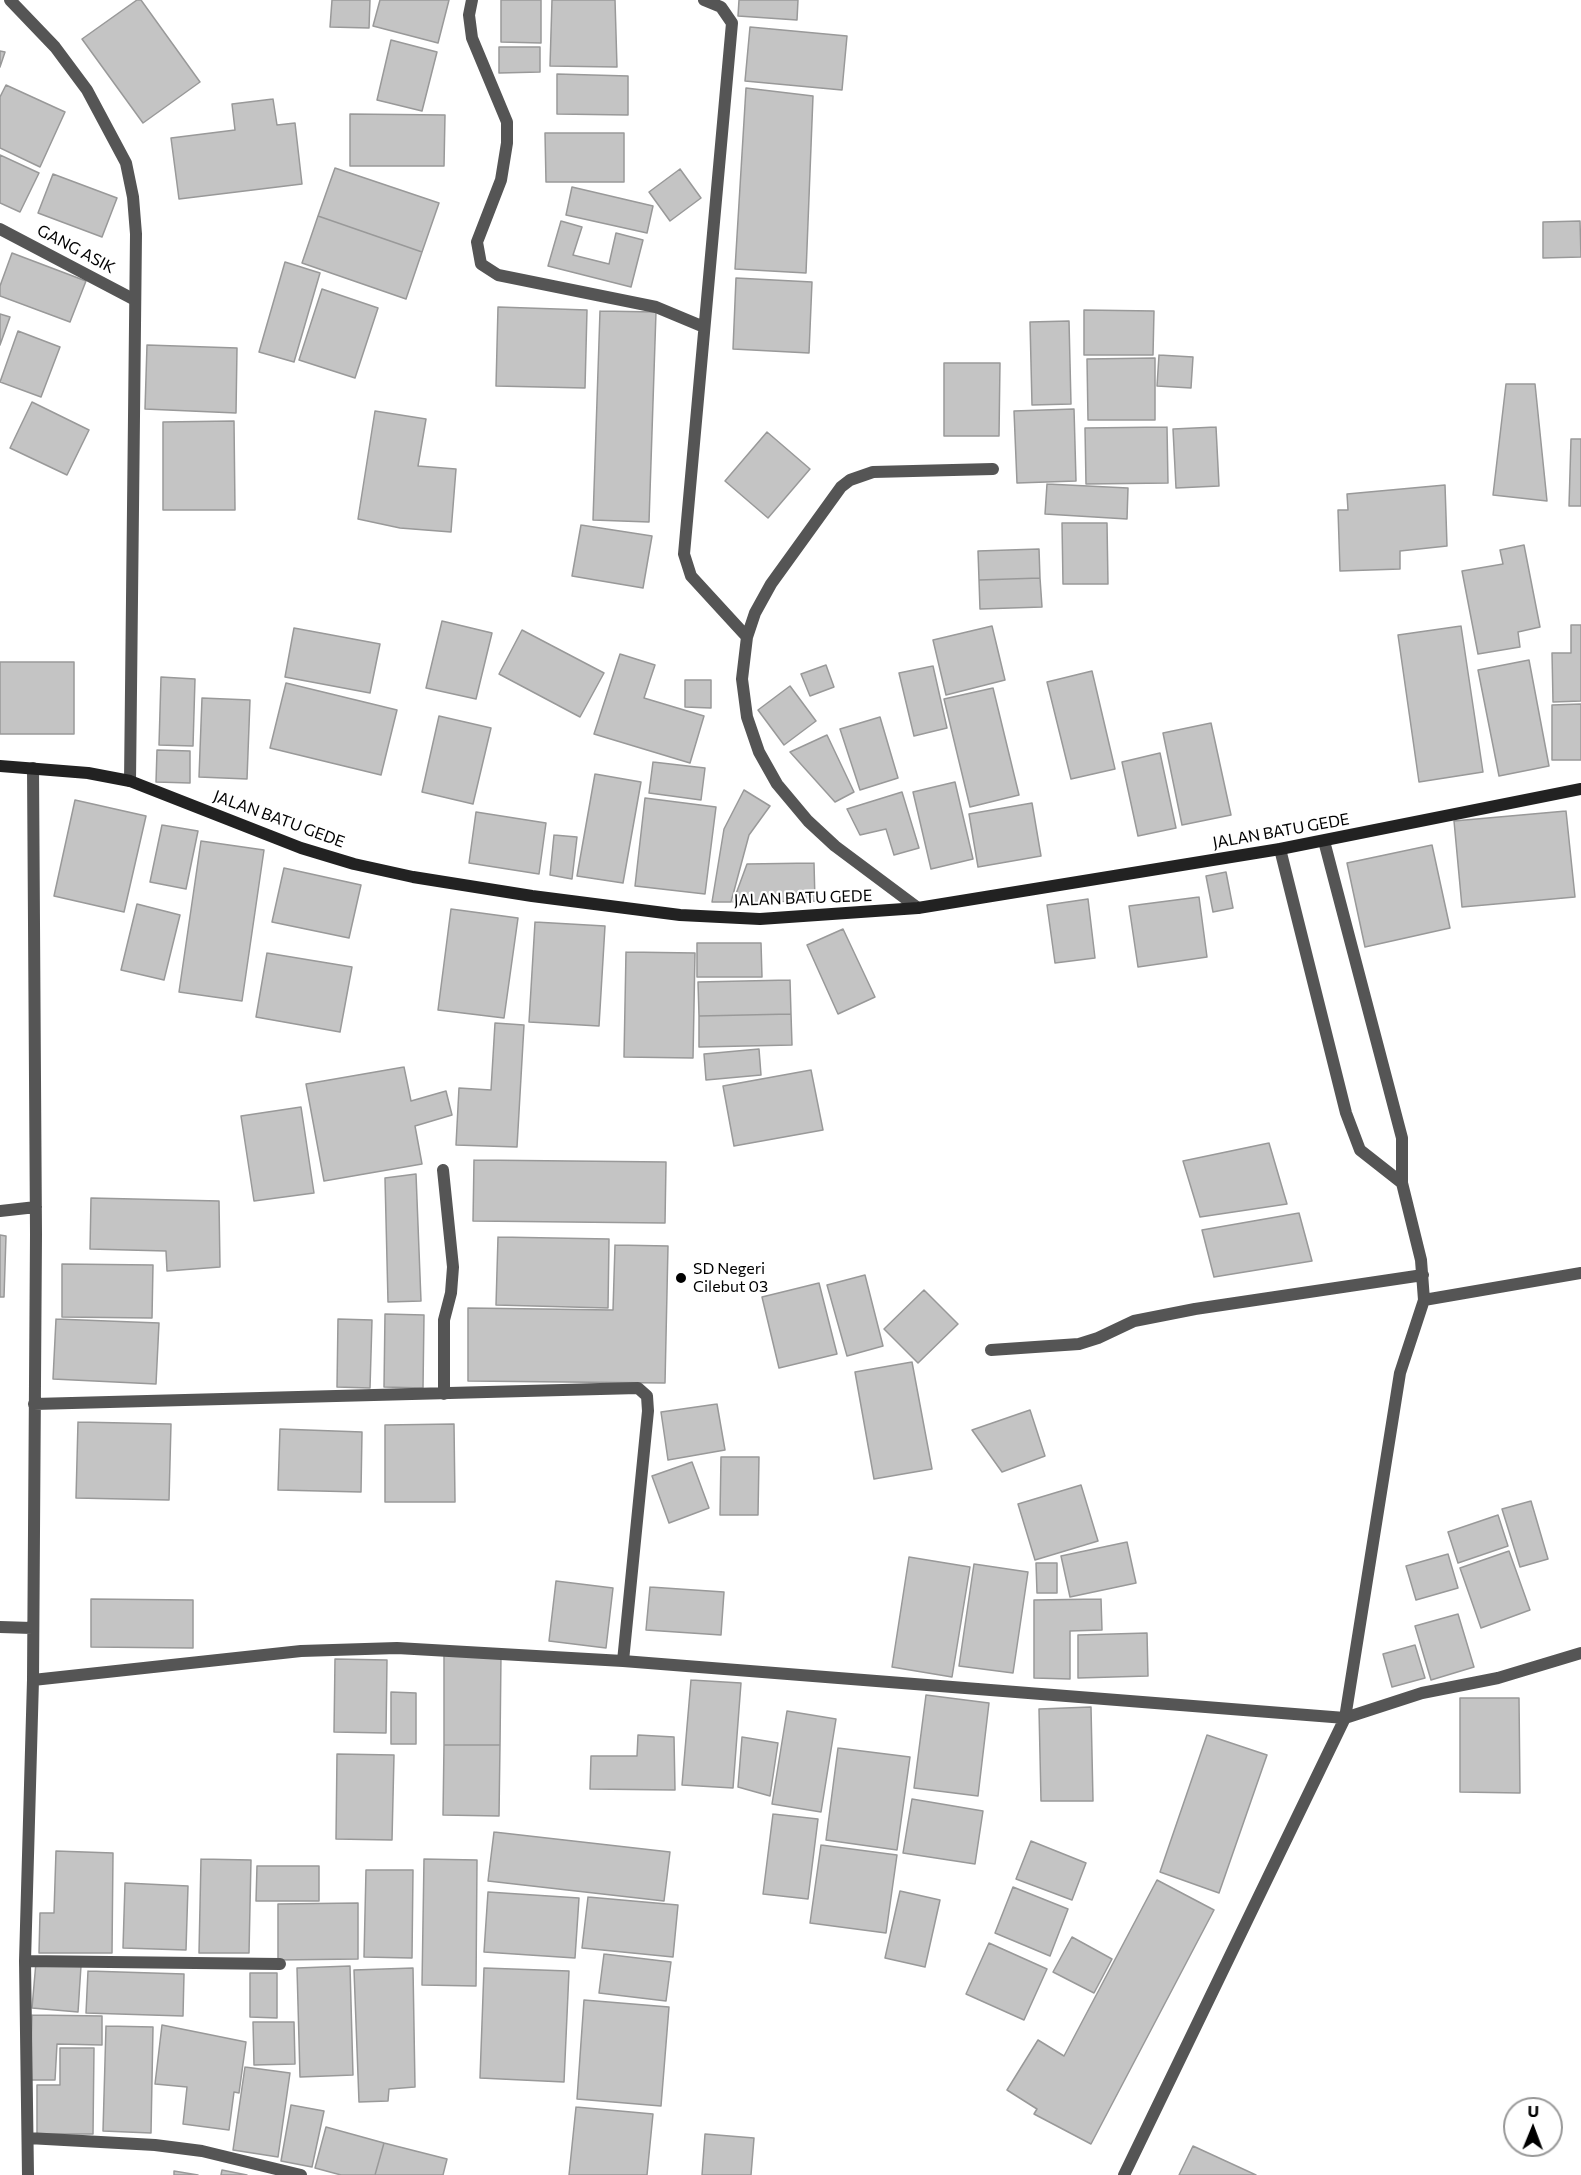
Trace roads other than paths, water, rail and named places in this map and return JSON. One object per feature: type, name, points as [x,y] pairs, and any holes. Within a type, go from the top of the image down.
[{"type":"street","points":[[10,0],[55,47],[87,90],[126,163],[133,197],[136,234],[130,780]]},
{"type":"street","points":[[472,0],[469,15],[472,38],[507,122],[507,143],[501,180],[477,242],[481,264],[498,275],[656,307],[704,327]]},
{"type":"street","points":[[704,0],[721,7],[732,23],[684,554],[691,576],[747,637]]},
{"type":"street","name":"GANG ASIK","points":[[0,229],[135,300]]},
{"type":"street","points":[[918,908],[835,846],[808,820],[777,784],[759,752],[747,717],[742,679],[747,637],[755,613],[771,584],[841,487],[850,480],[873,472],[993,469]]},
{"type":"street","name":"JALAN BATU GEDE","points":[[0,766],[130,780],[301,848],[354,864],[532,896],[680,915],[760,919],[918,908],[1280,849],[1581,789]]},
{"type":"street","points":[[28,2175],[26,1961],[33,1680],[36,1207],[33,768]]},
{"type":"street","points":[[1124,2175],[1345,1718],[1400,1372],[1424,1300],[1423,1275],[1402,1183],[1402,1138],[1324,841]]},
{"type":"street","points":[[1280,849],[1346,1113],[1360,1150],[1402,1183]]},
{"type":"street","points":[[443,1170],[453,1267],[451,1293],[444,1320],[444,1394]]},
{"type":"street","points":[[0,1212],[36,1207]]},
{"type":"street","points":[[1424,1300],[1581,1273]]},
{"type":"street","points":[[992,1350],[1079,1344],[1134,1321],[1195,1309],[1423,1275]]},
{"type":"street","points":[[34,1404],[638,1388],[643,1390],[647,1396],[648,1411],[623,1661]]},
{"type":"street","points":[[0,1627],[32,1628]]},
{"type":"street","points":[[33,1680],[301,1651],[397,1648],[623,1661],[1345,1718],[1422,1693],[1498,1678],[1581,1653]]},
{"type":"street","points":[[26,1961],[280,1964]]},
{"type":"street","points":[[28,2138],[155,2145],[202,2151],[301,2175]]},
{"type":"place","name":"SD Negeri Cilebut 03","points":[[681,1278]]}]
